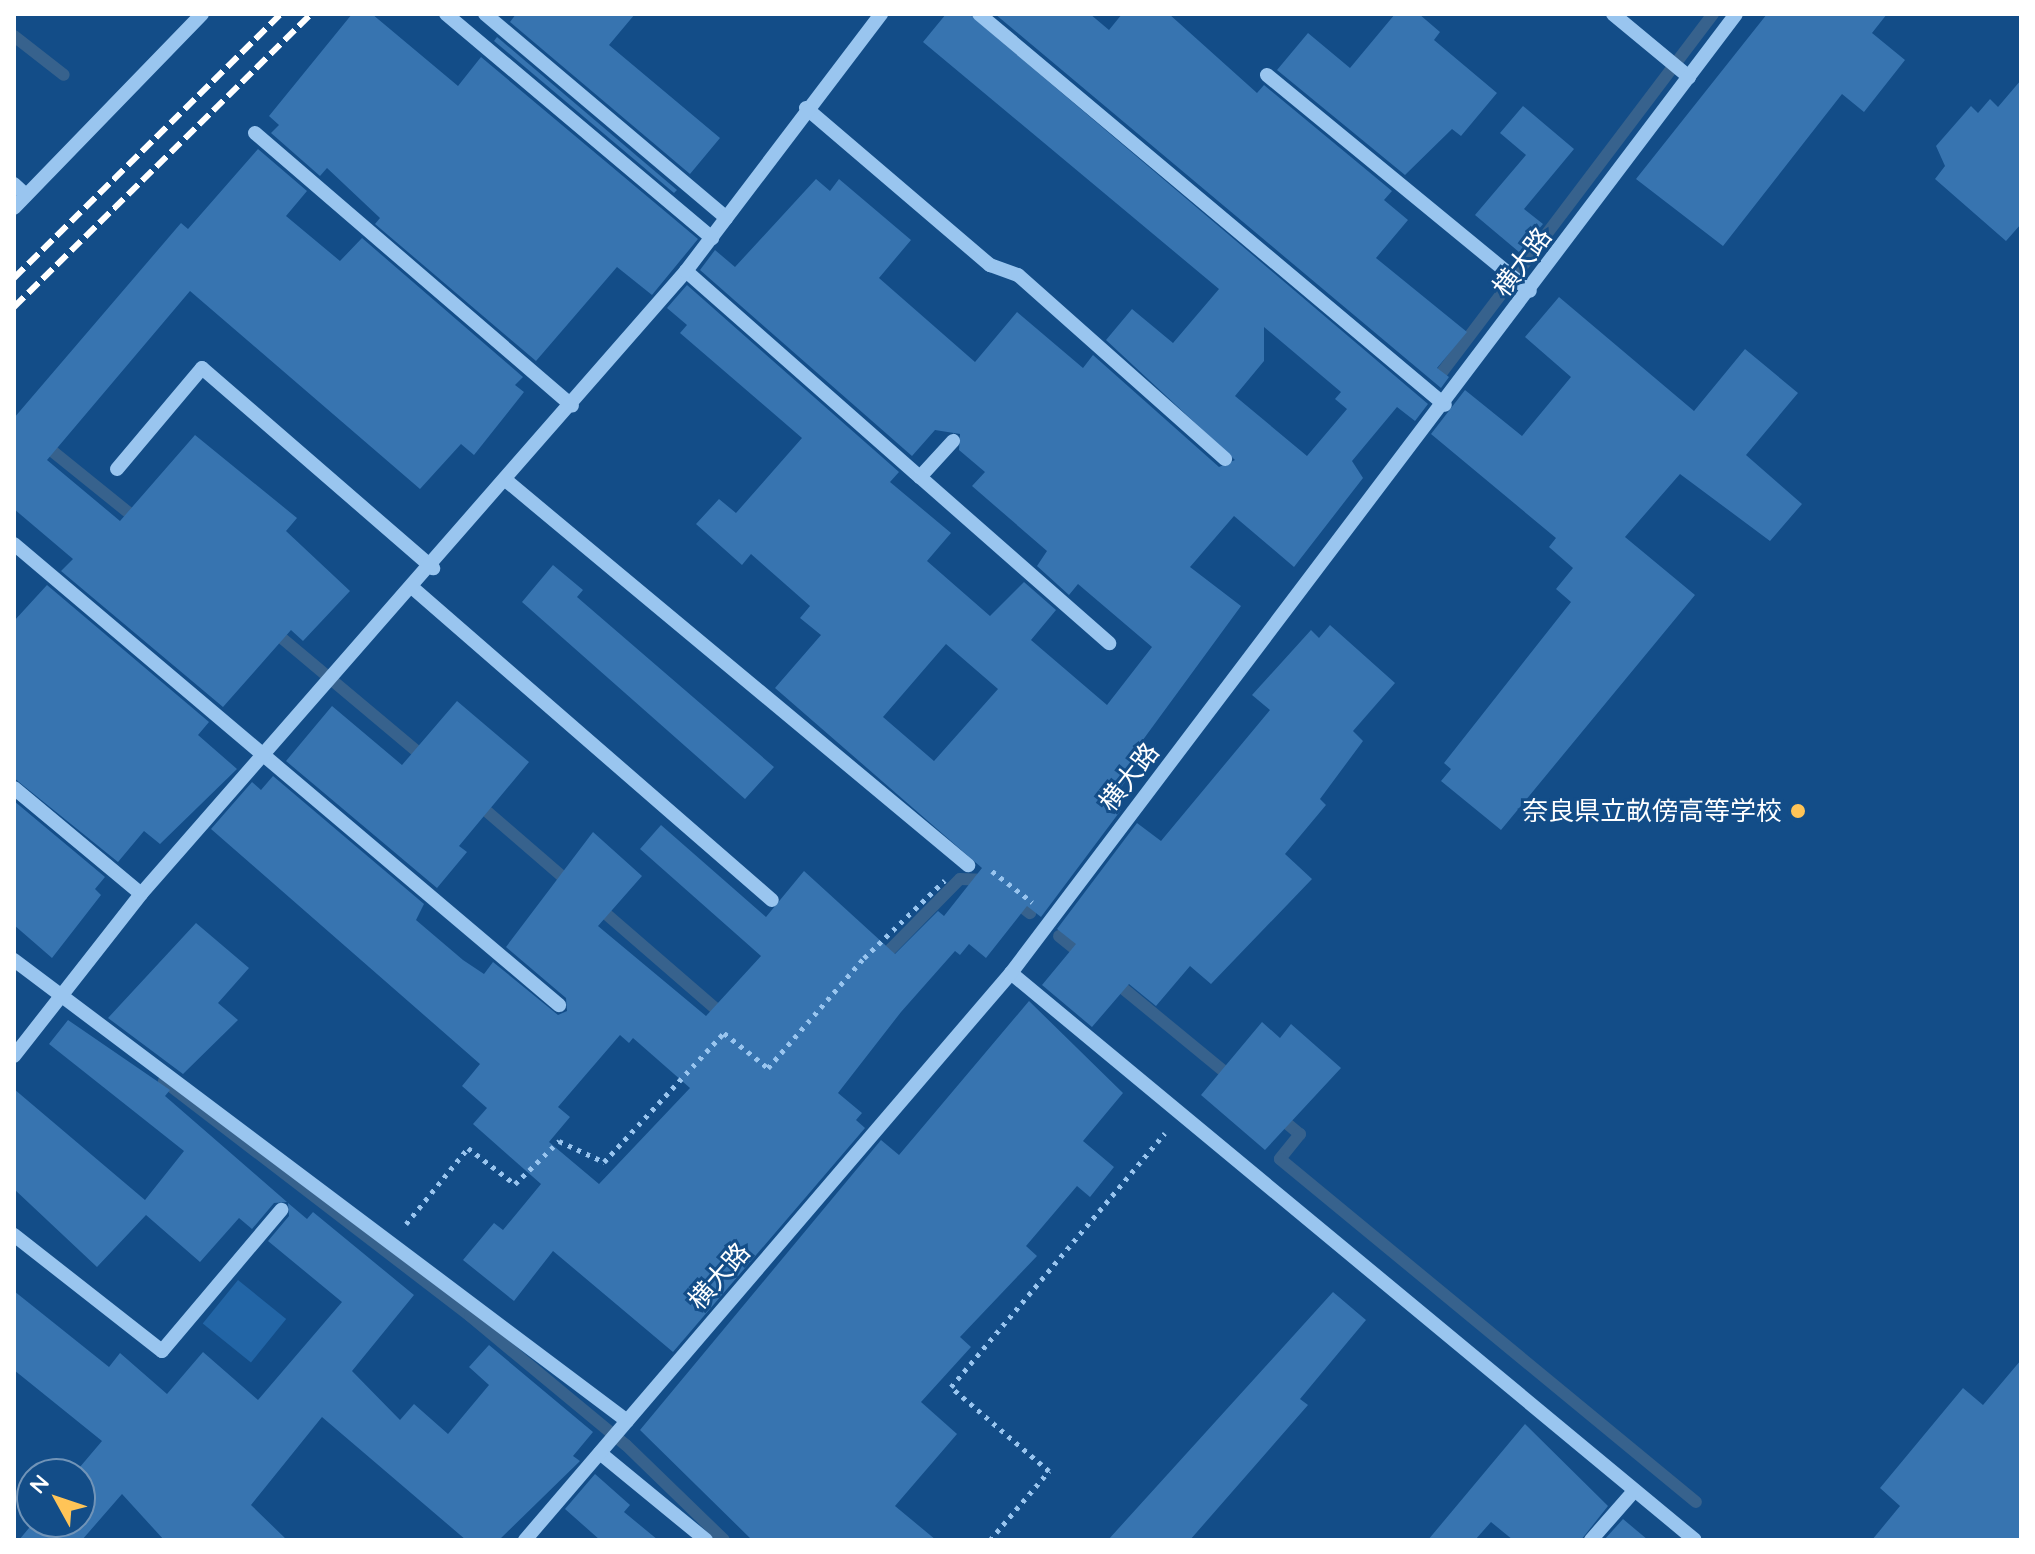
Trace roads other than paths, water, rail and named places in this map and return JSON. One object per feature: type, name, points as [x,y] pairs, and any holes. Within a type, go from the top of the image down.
[{"type":"street","points":[[14,208],[202,14]]},
{"type":"street","points":[[446,14],[712,238]]},
{"type":"street","points":[[485,14],[726,218]]},
{"type":"street","points":[[14,1056],[59,994],[141,894],[433,568],[686,271],[806,108],[881,14]]},
{"type":"street","points":[[979,14],[1445,405]]},
{"type":"street","points":[[1613,14],[1689,77]]},
{"type":"street","name":"横大路","points":[[525,1540],[1011,973],[1445,405],[1736,14]]},
{"type":"street","points":[[1267,75],[1530,291]]},
{"type":"street","points":[[806,108],[990,265],[1018,275],[1225,459]]},
{"type":"street","points":[[255,133],[572,406]]},
{"type":"street","points":[[14,184],[26,195]]},
{"type":"street","points":[[686,271],[1109,643]]},
{"type":"street","points":[[117,469],[202,368],[433,568]]},
{"type":"street","points":[[920,477],[953,441]]},
{"type":"street","points":[[508,482],[968,865]]},
{"type":"street","points":[[14,544],[559,1005]]},
{"type":"street","points":[[414,589],[772,900]]},
{"type":"street","points":[[14,788],[141,894]]},
{"type":"street","points":[[14,960],[627,1421]]},
{"type":"street","points":[[1011,973],[1695,1540]]},
{"type":"street","points":[[14,1235],[162,1351],[281,1210]]},
{"type":"street","points":[[600,1453],[706,1540]]},
{"type":"street","points":[[1591,1540],[1634,1491]]},
{"type":"waterway","points":[[1440,375],[1713,14]]},
{"type":"waterway","points":[[14,36],[64,75]]},
{"type":"waterway","points":[[41,442],[139,521]]},
{"type":"waterway","points":[[271,629],[425,758]]},
{"type":"waterway","points":[[476,802],[571,884]]},
{"type":"waterway","points":[[879,961],[960,879],[988,880]]},
{"type":"waterway","points":[[1012,899],[1030,913]]},
{"type":"waterway","points":[[597,906],[725,1017]]},
{"type":"waterway","points":[[1059,936],[1084,956]]},
{"type":"waterway","points":[[1114,981],[1232,1078]]},
{"type":"waterway","points":[[164,1081],[470,1316],[626,1445],[724,1540]]},
{"type":"waterway","points":[[1277,1115],[1300,1134],[1280,1159],[1696,1502]]},
{"type":"railway","points":[[14,278],[281,14]]},
{"type":"railway","points":[[14,307],[311,14]]},
{"type":"place","name":"奈良県立畝傍高等学校","points":[[1798,811]]}]
